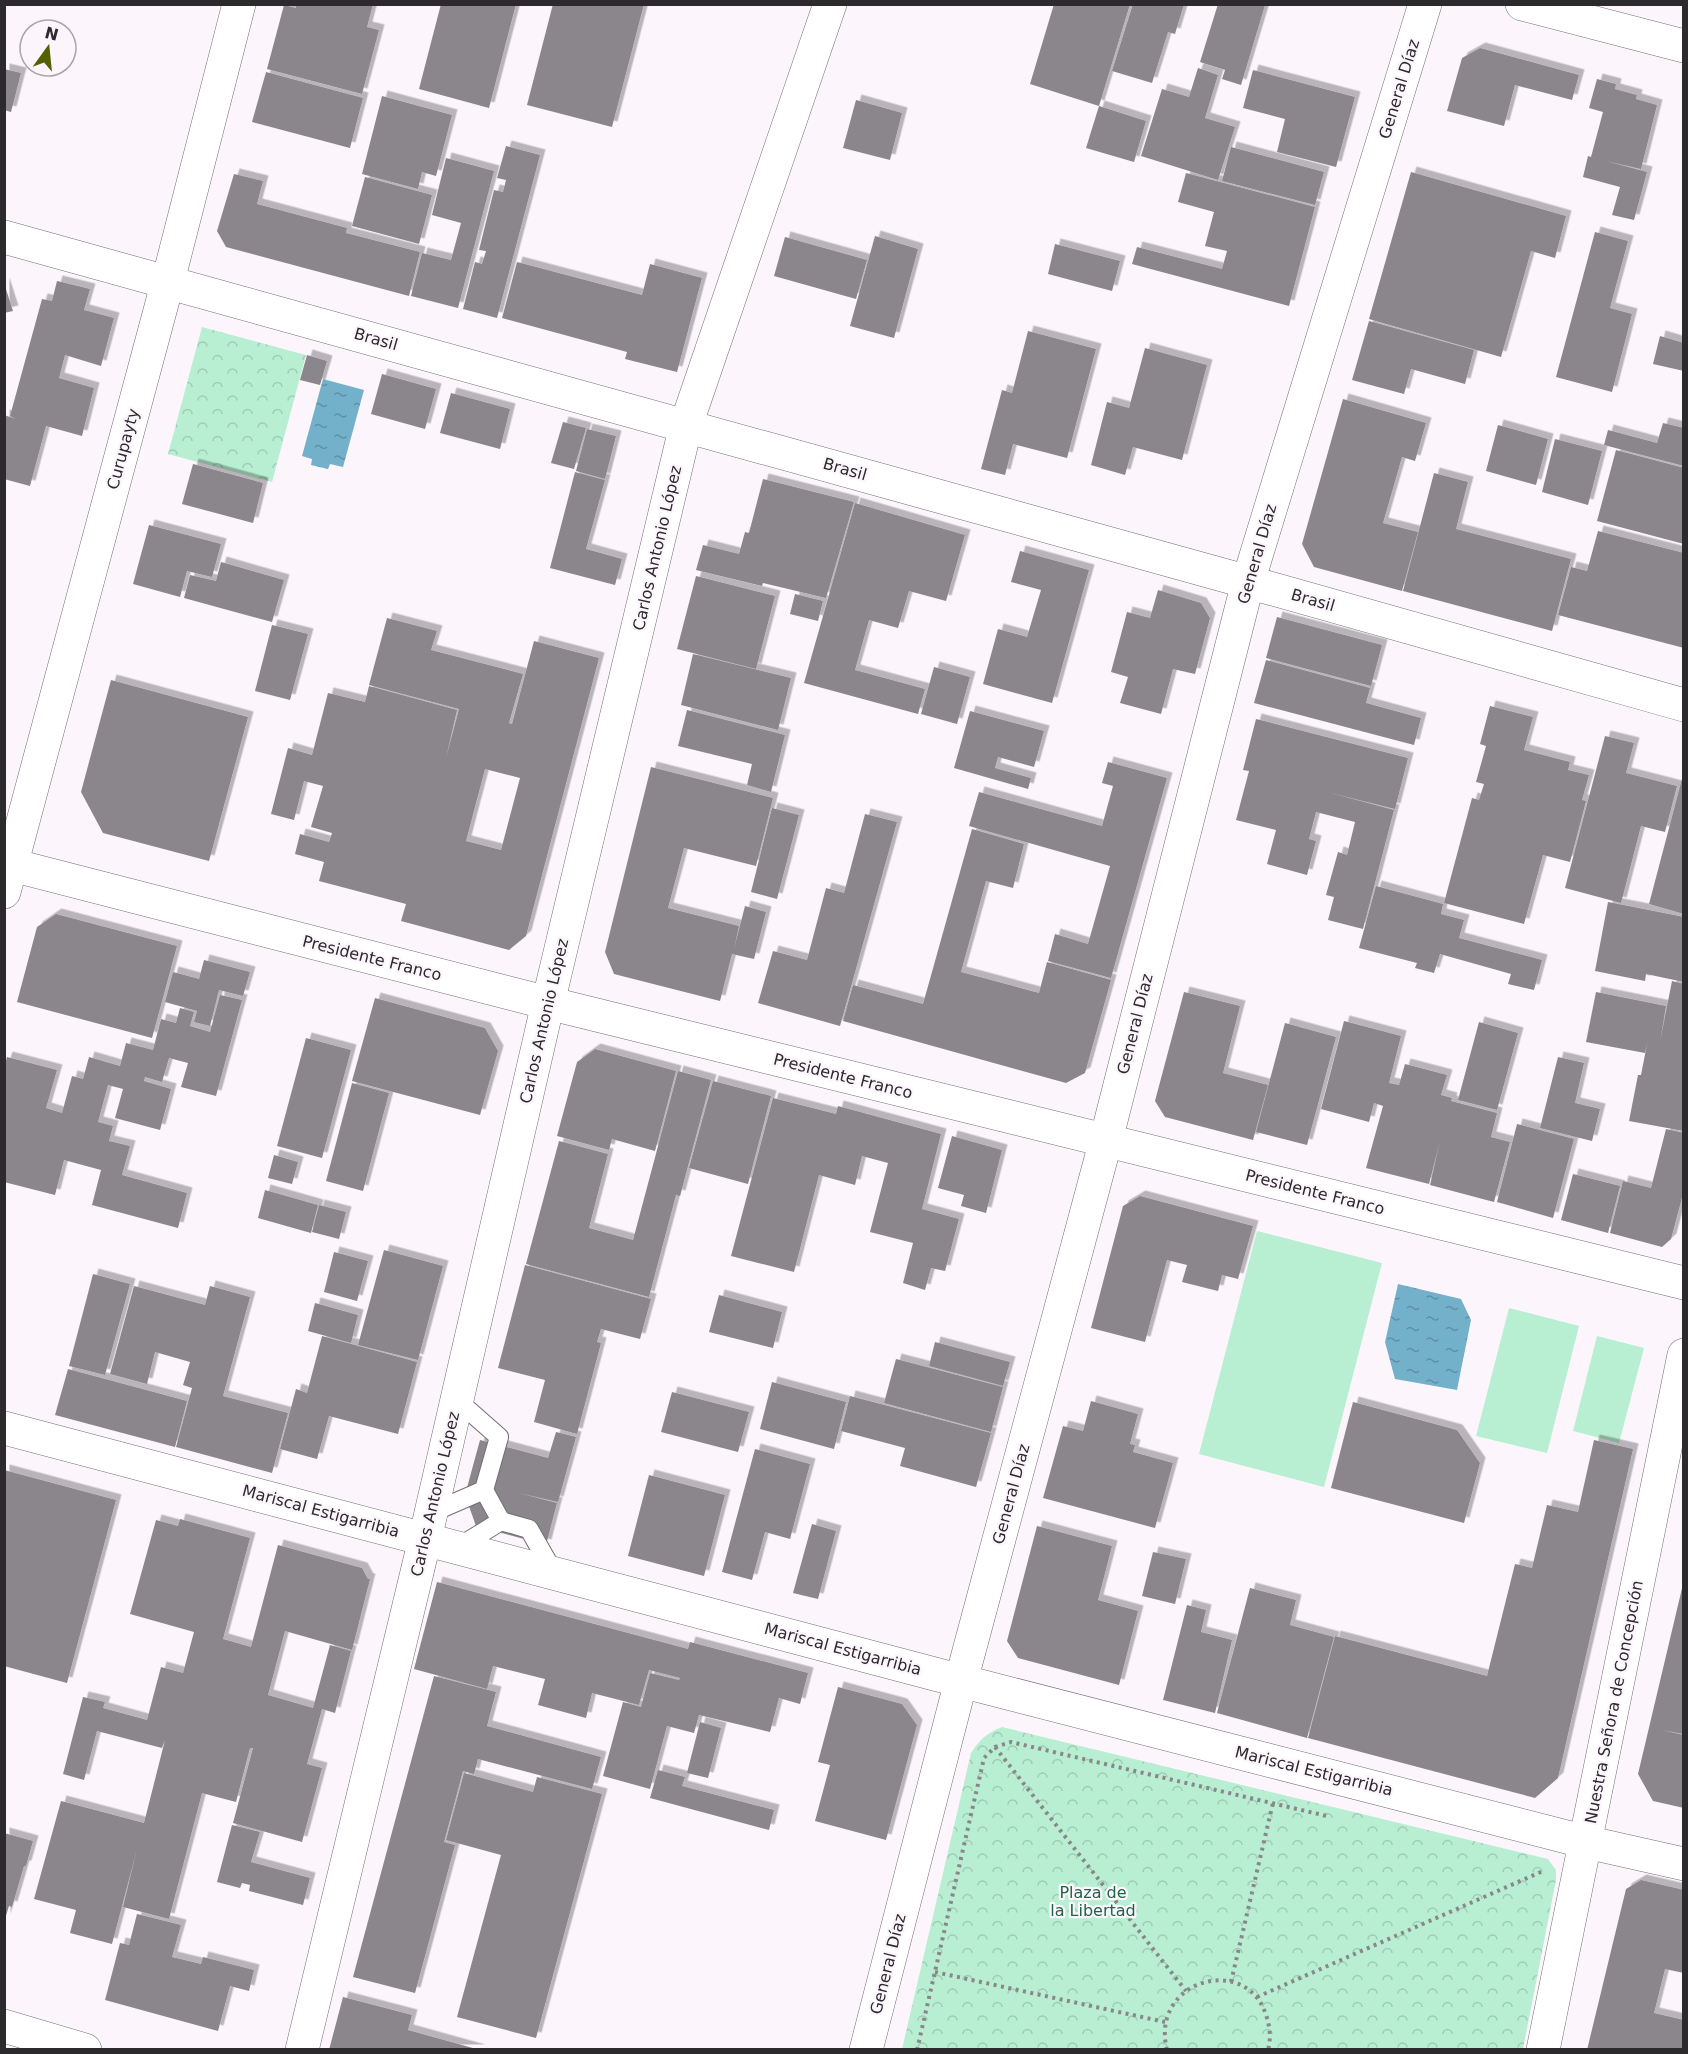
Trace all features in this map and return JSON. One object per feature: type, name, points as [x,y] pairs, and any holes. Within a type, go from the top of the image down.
[{"type":"street","name":"Curupayty","points":[[7,874],[168,281],[239,4]]},
{"type":"street","name":"Carlos Antonio López","points":[[302,2049],[428,1526],[548,1003],[686,425],[830,4]]},
{"type":"street","name":"General Díaz","points":[[866,2049],[961,1681],[1106,1140],[1248,582],[1425,4]]},
{"type":"street","points":[[1522,4],[1683,46]]},
{"type":"street","name":"Brasil","points":[[4,237],[686,425],[1683,705]]},
{"type":"street","name":"Presidente Franco","points":[[7,874],[548,1003],[1683,1283]]},
{"type":"street","name":"Nuestra Señora de Concepción","points":[[1543,2049],[1683,1355]]},
{"type":"street","name":"Mariscal Estigarribia","points":[[4,1428],[428,1526],[457,1548],[961,1681],[1586,1842],[1683,1864]]},
{"type":"street","points":[[4,2026],[85,2049]]},
{"type":"lane","points":[[428,1526],[484,1490],[499,1437],[457,1400]]},
{"type":"lane","points":[[484,1490],[501,1521]]},
{"type":"lane","points":[[457,1548],[501,1521],[529,1528],[554,1573]]},
{"type":"path","points":[[917,2049],[984,1758],[995,1747],[1011,1742],[1330,1816]]},
{"type":"path","points":[[995,1747],[1186,1991]]},
{"type":"path","points":[[1231,1982],[1273,1803]]},
{"type":"path","points":[[1257,1997],[1544,1871],[1536,1864]]},
{"type":"path","points":[[935,1972],[1165,2022]]},
{"type":"path","points":[[1167,2049],[1164,2039],[1165,2022],[1171,2007],[1181,1993],[1195,1984],[1211,1980],[1231,1982],[1244,1987],[1257,1997],[1266,2012],[1270,2028],[1268,2049]]},
{"type":"green space","points":[[202,327],[306,355],[272,482],[168,454]]},
{"type":"green space","points":[[1257,1231],[1382,1263],[1324,1487],[1199,1454]]},
{"type":"green space","points":[[1509,1308],[1579,1326],[1547,1453],[1476,1436]]},
{"type":"green space","points":[[1597,1336],[1644,1348],[1619,1443],[1573,1431]]},
{"type":"green space","name":"Plaza de la Libertad","points":[[1002,1727],[1548,1859],[1556,1870],[1556,1880],[1523,2049],[902,2049],[971,1753],[984,1737]]},
{"type":"water","points":[[323,379],[364,390],[343,467],[330,464],[328,469],[311,465],[312,459],[302,456]]},
{"type":"water","points":[[1398,1284],[1461,1299],[1471,1320],[1457,1390],[1395,1379],[1385,1342]]},
{"type":"building","points":[[296,4],[373,4],[367,27],[379,30],[362,94],[267,69],[284,5],[296,8]]},
{"type":"building","points":[[441,4],[516,4],[489,108],[419,89]]},
{"type":"building","points":[[553,4],[644,4],[612,127],[527,105]]},
{"type":"building","points":[[1054,4],[1130,4],[1099,106],[1030,84]]},
{"type":"building","points":[[1133,4],[1184,4],[1175,34],[1168,32],[1152,83],[1112,71]]},
{"type":"building","points":[[1218,4],[1265,5],[1241,85],[1222,79],[1225,70],[1200,62]]},
{"type":"building","points":[[1480,48],[1579,75],[1572,100],[1515,85],[1504,126],[1447,111],[1462,58]]},
{"type":"building","points":[[1198,68],[1218,75],[1205,118],[1235,127],[1218,180],[1141,156],[1162,89],[1189,97]]},
{"type":"building","points":[[4,69],[18,72],[20,78],[11,112],[4,110]]},
{"type":"building","points":[[1253,70],[1355,97],[1336,167],[1277,152],[1285,119],[1243,108]]},
{"type":"building","points":[[266,72],[363,98],[350,148],[252,122]]},
{"type":"building","points":[[1597,79],[1616,84],[1615,89],[1637,95],[1636,99],[1657,105],[1641,169],[1606,161],[1647,172],[1634,220],[1612,215],[1620,187],[1583,177],[1603,112],[1589,108]]},
{"type":"building","points":[[382,96],[452,115],[436,176],[422,172],[418,189],[362,174]]},
{"type":"building","points":[[856,100],[902,113],[890,160],[843,148]]},
{"type":"building","points":[[1099,106],[1146,121],[1134,162],[1086,148]]},
{"type":"building","points":[[506,146],[540,155],[497,318],[463,309],[475,262],[482,264],[486,251],[479,250],[494,190],[503,192],[506,180],[497,178]]},
{"type":"building","points":[[1231,147],[1324,172],[1315,205],[1222,181]]},
{"type":"building","points":[[446,158],[494,171],[458,308],[411,296],[422,253],[451,260],[461,223],[432,215]]},
{"type":"building","points":[[1411,172],[1566,216],[1555,258],[1531,251],[1501,357],[1369,319]]},
{"type":"building","points":[[1186,173],[1315,207],[1289,306],[1132,264],[1137,247],[1222,269],[1227,251],[1205,246],[1214,212],[1178,202]]},
{"type":"building","points":[[234,174],[263,181],[257,204],[347,228],[346,233],[420,252],[409,296],[226,247],[217,231]]},
{"type":"building","points":[[365,177],[432,195],[419,244],[352,226]]},
{"type":"building","points":[[1595,232],[1628,241],[1610,308],[1632,314],[1612,392],[1556,377]]},
{"type":"building","points":[[875,236],[918,249],[894,338],[850,326]]},
{"type":"building","points":[[785,237],[867,260],[856,299],[774,276]]},
{"type":"building","points":[[1055,244],[1120,261],[1112,291],[1048,274]]},
{"type":"building","points":[[517,262],[642,295],[650,264],[702,278],[677,372],[625,359],[627,352],[502,318]]},
{"type":"building","points":[[57,281],[90,289],[84,310],[114,318],[101,366],[65,355],[59,378],[94,388],[82,436],[46,426],[30,486],[4,479],[4,415],[16,419],[10,416],[42,299],[52,301]]},
{"type":"building","points":[[4,283],[13,311],[4,313]]},
{"type":"building","points":[[1369,321],[1474,350],[1465,384],[1411,369],[1404,394],[1352,380]]},
{"type":"building","points":[[1028,331],[1096,349],[1067,458],[1013,444],[1005,475],[981,469],[1002,390],[1012,393]]},
{"type":"building","points":[[1660,336],[1684,343],[1684,371],[1653,364]]},
{"type":"building","points":[[1145,348],[1207,365],[1182,460],[1133,447],[1125,475],[1091,465],[1107,402],[1129,408]]},
{"type":"building","points":[[307,355],[327,361],[320,385],[300,380]]},
{"type":"building","points":[[382,374],[436,389],[425,429],[371,414]]},
{"type":"building","points":[[451,393],[510,409],[500,449],[440,433]]},
{"type":"building","points":[[1343,399],[1426,423],[1415,461],[1402,457],[1383,523],[1418,532],[1402,591],[1314,567],[1302,544]]},
{"type":"building","points":[[563,422],[586,428],[574,469],[551,463]]},
{"type":"building","points":[[1663,423],[1684,428],[1684,466],[1604,445],[1608,430],[1657,443]]},
{"type":"building","points":[[1498,425],[1548,439],[1536,485],[1486,471]]},
{"type":"building","points":[[587,429],[616,436],[605,479],[576,471]]},
{"type":"building","points":[[1555,439],[1602,451],[1588,505],[1542,492]]},
{"type":"building","points":[[1616,450],[1684,468],[1684,544],[1597,521]]},
{"type":"building","points":[[193,464],[263,483],[253,523],[182,504]]},
{"type":"building","points":[[575,472],[605,480],[586,549],[622,559],[615,585],[550,568]]},
{"type":"building","points":[[1434,473],[1468,482],[1456,529],[1571,559],[1552,631],[1403,591]]},
{"type":"building","points":[[763,479],[854,502],[826,598],[696,570],[703,545],[739,554],[745,532],[749,533]]},
{"type":"building","points":[[855,503],[965,535],[946,601],[909,591],[898,628],[869,620],[855,670],[925,689],[918,714],[804,683]]},
{"type":"building","points":[[149,525],[221,544],[212,577],[187,571],[180,597],[133,584]]},
{"type":"building","points":[[1598,531],[1684,553],[1684,648],[1558,615],[1571,567],[1587,571]]},
{"type":"building","points":[[1020,551],[1089,570],[1052,703],[983,684],[998,629],[1027,637],[1041,590],[1011,582]]},
{"type":"building","points":[[221,562],[284,580],[272,622],[184,598],[190,575],[216,581]]},
{"type":"building","points":[[696,576],[775,596],[756,669],[677,649]]},
{"type":"building","points":[[1158,590],[1201,603],[1210,618],[1195,674],[1173,669],[1161,714],[1120,703],[1128,677],[1111,672],[1127,612],[1150,618]]},
{"type":"building","points":[[795,594],[823,601],[818,621],[790,614]]},
{"type":"building","points":[[1277,617],[1382,645],[1371,686],[1266,658]]},
{"type":"building","points":[[387,618],[437,631],[431,650],[523,674],[509,723],[512,724],[534,641],[599,658],[526,936],[509,950],[401,921],[406,904],[319,881],[324,862],[295,854],[300,834],[329,842],[332,833],[311,827],[323,786],[304,781],[294,820],[271,814],[288,748],[312,755],[328,693],[365,702],[369,686],[457,710],[446,758],[459,709],[369,685]],"holes":[[[485,769],[520,778],[501,850],[466,841]]]},
{"type":"building","points":[[272,625],[308,634],[290,700],[255,691]]},
{"type":"building","points":[[693,654],[791,678],[778,730],[681,705]]},
{"type":"building","points":[[1266,660],[1370,688],[1366,703],[1421,718],[1414,745],[1254,703]]},
{"type":"building","points":[[934,667],[970,677],[957,724],[921,714]]},
{"type":"building","points":[[111,680],[248,717],[209,861],[103,833],[81,792]]},
{"type":"building","points":[[1490,706],[1533,717],[1524,750],[1570,762],[1568,770],[1589,775],[1582,800],[1586,801],[1570,862],[1543,855],[1524,924],[1444,903],[1472,798],[1479,800],[1484,784],[1476,782],[1486,746],[1480,744]]},
{"type":"building","points":[[687,710],[785,735],[771,792],[747,785],[752,764],[678,746]]},
{"type":"building","points":[[970,711],[1044,731],[1034,767],[998,757],[995,768],[1031,778],[1028,789],[954,768]]},
{"type":"building","points":[[1256,719],[1408,758],[1395,809],[1327,792],[1394,810],[1363,929],[1328,920],[1334,897],[1326,895],[1338,852],[1347,855],[1355,822],[1316,812],[1309,839],[1316,841],[1307,875],[1267,864],[1276,830],[1236,820],[1249,771],[1243,770]]},
{"type":"building","points":[[1605,736],[1634,743],[1626,773],[1677,786],[1665,832],[1641,826],[1621,903],[1565,888]]},
{"type":"building","points":[[1108,762],[1167,778],[1111,978],[1048,961],[1055,934],[1088,944],[1110,866],[969,826],[979,792],[1102,826],[1113,786],[1102,783]]},
{"type":"building","points":[[651,767],[773,798],[756,866],[684,848],[668,908],[739,926],[734,949],[745,906],[766,912],[754,959],[732,954],[720,1001],[614,974],[605,952]]},
{"type":"building","points":[[1684,775],[1684,914],[1649,904]]},
{"type":"building","points":[[772,808],[799,815],[777,899],[751,892]]},
{"type":"building","points":[[865,814],[897,822],[840,1026],[758,1003],[773,951],[807,960],[826,888],[844,893]]},
{"type":"building","points":[[972,829],[1024,844],[1013,888],[986,881],[961,972],[1039,993],[1047,962],[1111,980],[1085,1073],[1066,1083],[843,1021],[853,985],[923,1004]]},
{"type":"building","points":[[1376,886],[1443,904],[1441,914],[1464,920],[1459,938],[1542,960],[1534,990],[1508,984],[1511,974],[1440,954],[1434,973],[1415,968],[1417,963],[1359,948]]},
{"type":"building","points":[[1608,902],[1684,917],[1684,982],[1646,974],[1645,981],[1595,971]]},
{"type":"building","points":[[56,914],[177,946],[152,1038],[17,1002],[37,927]]},
{"type":"building","points":[[204,960],[250,972],[243,996],[219,990],[210,1026],[194,1022],[197,1011],[165,1002],[173,972],[199,979]]},
{"type":"building","points":[[1672,981],[1684,984],[1684,1131],[1629,1121],[1638,1075],[1641,1075],[1648,1039],[1645,1053],[1586,1042],[1596,992],[1666,1006],[1660,1042]]},
{"type":"building","points":[[1184,992],[1240,1006],[1223,1073],[1268,1085],[1253,1140],[1165,1117],[1155,1101]]},
{"type":"building","points":[[220,995],[242,1000],[216,1096],[181,1087],[188,1063],[169,1058],[162,1082],[145,1077],[144,1081],[171,1089],[160,1130],[115,1118],[123,1089],[108,1085],[98,1122],[113,1126],[109,1141],[130,1146],[122,1175],[187,1193],[178,1228],[92,1205],[101,1170],[64,1160],[55,1195],[4,1182],[4,1067],[7,1057],[57,1070],[46,1108],[62,1113],[72,1076],[83,1079],[89,1057],[120,1066],[126,1043],[153,1050],[161,1019],[176,1023],[180,1008],[194,1012],[190,1026],[210,1032]]},
{"type":"building","points":[[375,998],[485,1028],[498,1051],[480,1115],[352,1081]]},
{"type":"building","points":[[1344,1021],[1401,1036],[1389,1083],[1399,1085],[1405,1064],[1447,1075],[1441,1095],[1452,1098],[1451,1101],[1497,1113],[1491,1137],[1510,1142],[1494,1202],[1430,1185],[1440,1141],[1429,1184],[1366,1168],[1383,1106],[1374,1103],[1369,1122],[1321,1109]]},
{"type":"building","points":[[1479,1022],[1518,1033],[1497,1110],[1458,1100]]},
{"type":"building","points":[[1285,1023],[1336,1037],[1307,1145],[1256,1132]]},
{"type":"building","points":[[306,1038],[351,1050],[322,1158],[277,1146]]},
{"type":"building","points":[[595,1049],[676,1071],[655,1151],[612,1139],[609,1150],[557,1136],[577,1062]]},
{"type":"building","points":[[1558,1057],[1584,1063],[1575,1103],[1600,1109],[1592,1141],[1540,1128]]},
{"type":"building","points":[[678,1071],[711,1080],[680,1196],[676,1195],[649,1297],[526,1264],[559,1141],[608,1154],[589,1228],[633,1240]]},
{"type":"building","points":[[713,1081],[771,1096],[748,1184],[689,1168]]},
{"type":"building","points":[[352,1083],[389,1093],[363,1191],[326,1181]]},
{"type":"building","points":[[773,1098],[836,1114],[838,1106],[941,1134],[922,1209],[959,1219],[945,1271],[931,1268],[925,1290],[903,1283],[913,1243],[870,1232],[888,1163],[862,1156],[855,1185],[819,1175],[794,1272],[731,1256]]},
{"type":"building","points":[[1517,1124],[1574,1139],[1553,1218],[1497,1202]]},
{"type":"building","points":[[1666,1129],[1684,1133],[1684,1190],[1671,1239],[1662,1247],[1610,1233],[1623,1181],[1651,1188]]},
{"type":"building","points":[[952,1136],[1002,1150],[986,1213],[961,1206],[964,1195],[938,1188]]},
{"type":"building","points":[[274,1155],[298,1162],[292,1184],[268,1178]]},
{"type":"building","points":[[1573,1174],[1620,1186],[1608,1233],[1561,1220]]},
{"type":"building","points":[[265,1190],[318,1205],[311,1233],[258,1218]]},
{"type":"building","points":[[1140,1196],[1253,1226],[1238,1279],[1222,1275],[1218,1291],[1182,1282],[1187,1265],[1167,1260],[1145,1342],[1091,1328],[1123,1206]]},
{"type":"building","points":[[319,1205],[346,1212],[339,1239],[312,1232]]},
{"type":"building","points":[[384,1250],[443,1266],[418,1360],[358,1345]]},
{"type":"building","points":[[334,1252],[368,1261],[357,1301],[324,1292]]},
{"type":"building","points":[[525,1265],[651,1299],[640,1339],[601,1329],[597,1342],[601,1343],[577,1434],[534,1422],[545,1380],[498,1368]]},
{"type":"building","points":[[93,1274],[130,1284],[105,1375],[69,1366]]},
{"type":"building","points":[[134,1286],[205,1305],[210,1286],[250,1297],[223,1396],[288,1413],[272,1473],[176,1447],[192,1388],[183,1385],[190,1362],[155,1352],[147,1384],[110,1374]]},
{"type":"building","points":[[719,1295],[782,1312],[773,1348],[709,1332]]},
{"type":"building","points":[[315,1303],[358,1315],[351,1343],[308,1331]]},
{"type":"building","points":[[322,1336],[417,1362],[398,1434],[329,1416],[317,1459],[280,1449],[296,1389],[307,1393]]},
{"type":"building","points":[[935,1342],[1010,1362],[1003,1386],[929,1366]]},
{"type":"building","points":[[896,1359],[1003,1387],[991,1432],[884,1403]]},
{"type":"building","points":[[68,1369],[187,1401],[175,1447],[55,1415]]},
{"type":"building","points":[[772,1382],[846,1402],[834,1449],[760,1429]]},
{"type":"building","points":[[672,1392],[749,1412],[738,1452],[661,1432]]},
{"type":"building","points":[[850,1396],[991,1433],[976,1487],[900,1466],[905,1448],[841,1431]]},
{"type":"building","points":[[1091,1401],[1138,1414],[1130,1444],[1135,1445],[1133,1452],[1173,1463],[1155,1528],[1043,1498],[1063,1426],[1083,1431]]},
{"type":"building","points":[[1353,1402],[1457,1430],[1480,1463],[1464,1523],[1331,1488]]},
{"type":"building","points":[[556,1432],[576,1437],[558,1502],[519,1493],[557,1503],[546,1545],[476,1526],[465,1495],[480,1440],[548,1458]]},
{"type":"building","points":[[1594,1440],[1633,1449],[1558,1778],[1535,1798],[1308,1738],[1335,1636],[1487,1676],[1515,1564],[1532,1568],[1547,1505],[1578,1512]]},
{"type":"building","points":[[755,1449],[810,1464],[790,1539],[765,1532],[752,1580],[722,1572]]},
{"type":"building","points":[[4,1470],[116,1500],[67,1683],[4,1666]]},
{"type":"building","points":[[649,1475],[725,1495],[704,1576],[628,1556]]},
{"type":"building","points":[[180,1519],[250,1538],[223,1639],[251,1647],[278,1545],[362,1568],[370,1579],[352,1650],[285,1631],[268,1695],[313,1708],[330,1645],[351,1651],[335,1713],[322,1709],[307,1764],[322,1768],[302,1842],[233,1823],[253,1748],[250,1748],[236,1802],[202,1793],[169,1919],[123,1907],[137,1849],[112,1944],[70,1933],[76,1910],[34,1899],[61,1801],[144,1823],[165,1740],[162,1748],[97,1731],[84,1780],[63,1774],[83,1697],[105,1702],[103,1708],[147,1720],[161,1667],[183,1673],[194,1632],[130,1614],[156,1520],[178,1526]]},
{"type":"building","points":[[812,1524],[836,1531],[818,1599],[793,1593]]},
{"type":"building","points":[[1037,1526],[1112,1546],[1098,1600],[1138,1611],[1119,1685],[1018,1658],[1007,1641]]},
{"type":"building","points":[[1153,1552],[1186,1559],[1175,1604],[1142,1596]]},
{"type":"building","points":[[437,1582],[688,1649],[690,1642],[808,1673],[800,1704],[779,1698],[770,1732],[699,1715],[694,1733],[667,1726],[650,1789],[603,1776],[623,1702],[641,1707],[650,1673],[679,1680],[680,1678],[649,1670],[639,1705],[592,1693],[586,1718],[538,1705],[545,1679],[493,1666],[487,1689],[414,1669]]},
{"type":"building","points":[[1683,1584],[1684,1734],[1661,1730],[1684,1735],[1684,1808],[1653,1801],[1638,1774]]},
{"type":"building","points":[[1250,1588],[1296,1600],[1290,1625],[1334,1637],[1307,1738],[1217,1713]]},
{"type":"building","points":[[1187,1605],[1206,1610],[1201,1632],[1232,1640],[1215,1713],[1163,1700]]},
{"type":"building","points":[[434,1676],[496,1692],[487,1726],[601,1757],[592,1789],[478,1759],[474,1774],[463,1771],[444,1842],[455,1845],[415,1993],[353,1977]]},
{"type":"building","points":[[838,1687],[902,1704],[917,1725],[886,1840],[815,1821],[830,1765],[818,1762]]},
{"type":"building","points":[[700,1722],[721,1728],[708,1778],[687,1773]]},
{"type":"building","points":[[658,1770],[685,1777],[682,1786],[774,1810],[769,1830],[650,1798]]},
{"type":"building","points":[[464,1773],[533,1792],[537,1777],[602,1794],[536,2038],[457,2017],[501,1855],[446,1840]]},
{"type":"building","points":[[232,1825],[260,1832],[251,1862],[310,1878],[303,1905],[249,1891],[250,1885],[242,1883],[240,1888],[217,1882]]},
{"type":"building","points":[[4,1833],[33,1841],[12,1907],[9,1906],[5,1919]]},
{"type":"building","points":[[1641,1880],[1684,1890],[1684,1973],[1665,1969],[1654,2013],[1684,2020],[1684,2050],[1587,2050],[1626,1889]]},
{"type":"building","points":[[137,1914],[181,1925],[172,1957],[201,1964],[203,1957],[254,1970],[249,1991],[230,1986],[218,2031],[105,2000],[120,1943],[129,1945]]},
{"type":"building","points":[[343,1997],[412,2015],[408,2030],[480,2050],[329,2050]]}]
